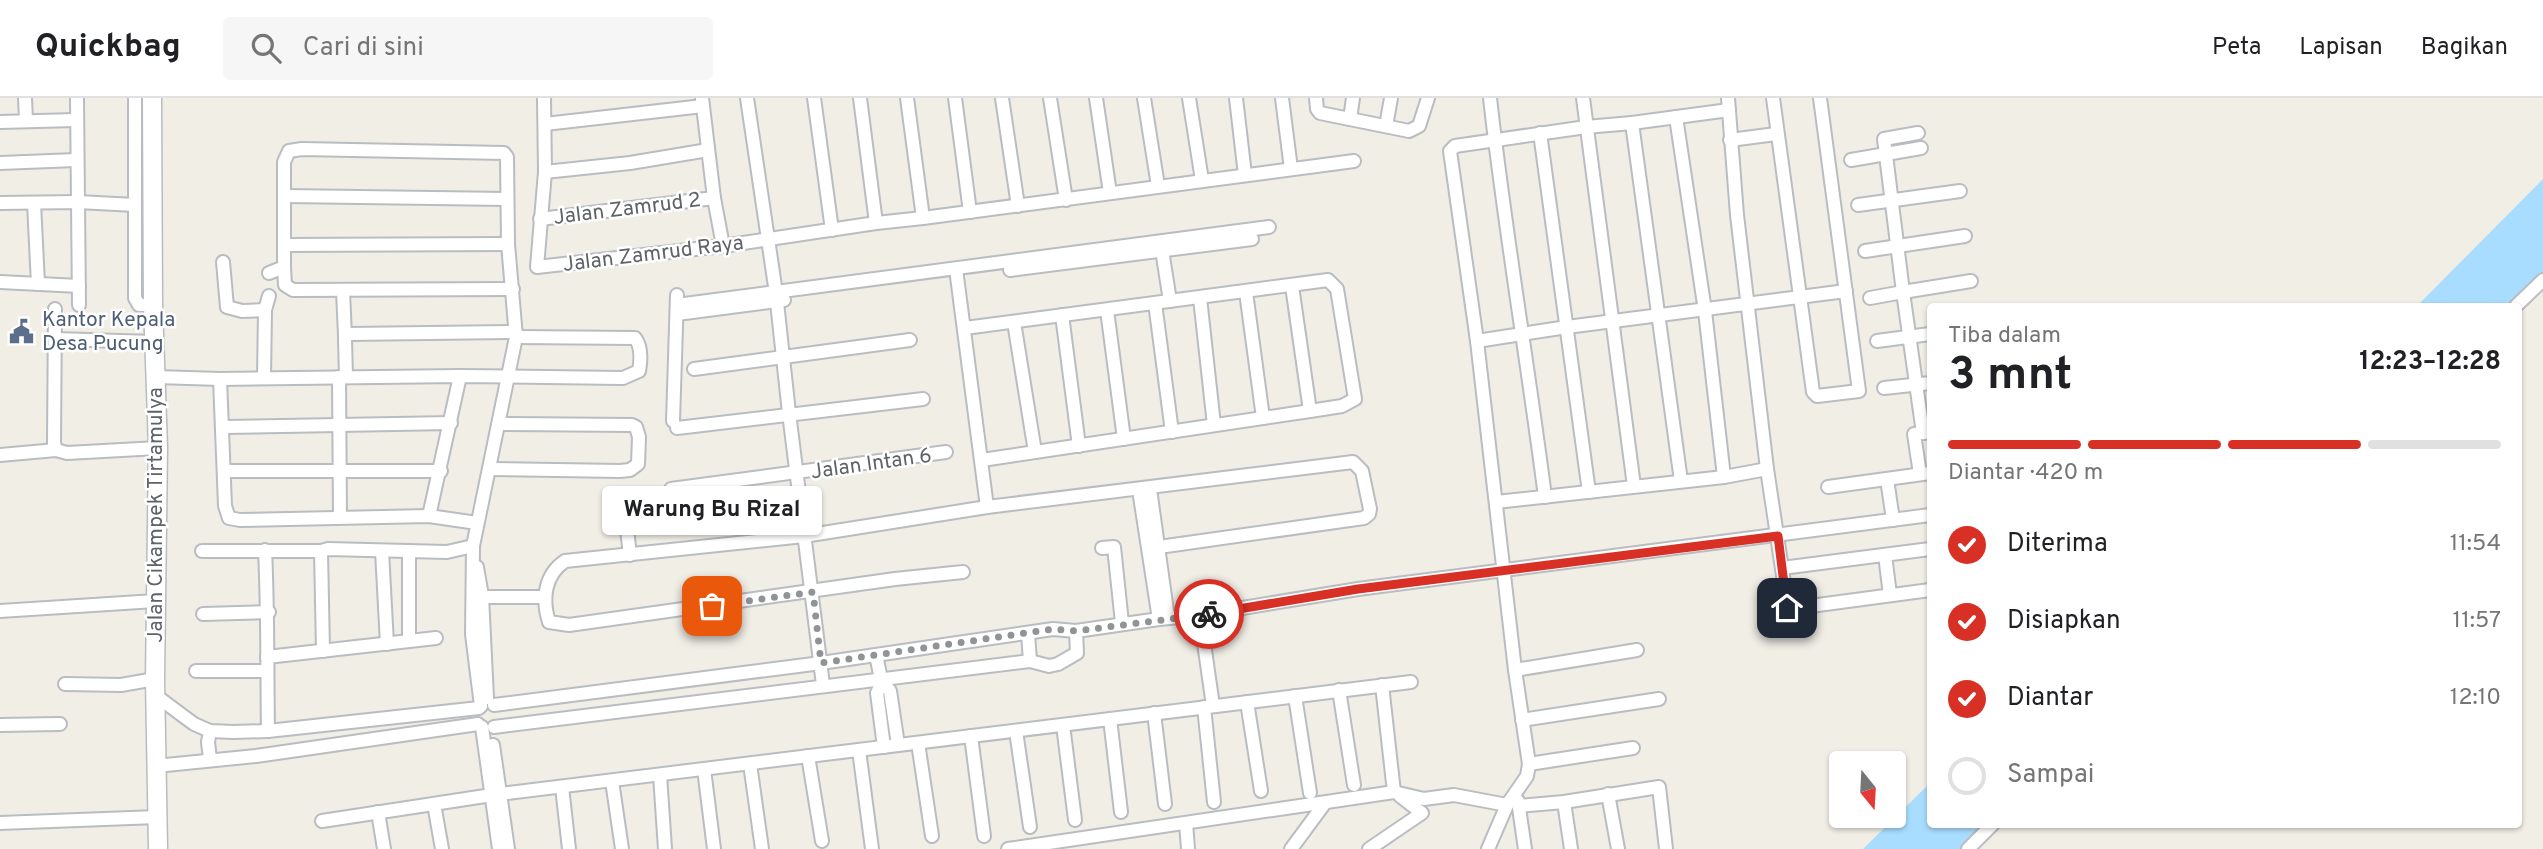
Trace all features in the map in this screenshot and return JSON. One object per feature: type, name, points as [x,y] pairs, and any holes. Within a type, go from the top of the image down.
[{"type":"street","points":[[25,98],[26,120]]},
{"type":"street","points":[[77,98],[79,305]]},
{"type":"street","points":[[135,98],[135,298],[139,305],[153,305]]},
{"type":"street","name":"Jalan Cikampek Tirtamulya","points":[[152,98],[153,305],[158,448],[155,601],[158,849]]},
{"type":"street","points":[[540,219],[545,172],[544,98]]},
{"type":"street","points":[[747,98],[768,240],[771,298],[783,356],[823,685]]},
{"type":"street","points":[[814,98],[832,230]]},
{"type":"street","points":[[860,98],[876,223]]},
{"type":"street","points":[[907,98],[923,218]]},
{"type":"street","points":[[955,98],[970,212]]},
{"type":"street","points":[[1002,98],[1018,206]]},
{"type":"street","points":[[1050,98],[1066,200]]},
{"type":"street","points":[[1096,98],[1110,193]]},
{"type":"street","points":[[1144,98],[1158,186]]},
{"type":"street","points":[[1189,98],[1202,180]]},
{"type":"street","points":[[1236,98],[1245,175]]},
{"type":"street","points":[[1282,98],[1291,169]]},
{"type":"street","points":[[1316,98],[1320,113],[1409,131],[1416,129],[1423,118],[1428,98]]},
{"type":"street","points":[[1350,119],[1353,98]]},
{"type":"street","points":[[1386,126],[1391,98]]},
{"type":"street","points":[[1490,98],[1507,239],[1524,334],[1545,497]]},
{"type":"street","points":[[1583,98],[1634,486]]},
{"type":"street","points":[[1773,98],[1814,395],[1859,391],[1820,98]]},
{"type":"street","points":[[545,124],[702,102],[723,246]]},
{"type":"street","points":[[1488,849],[1527,776],[1529,764],[1515,670],[1477,341],[1450,151],[1455,146],[1676,117],[1728,104],[1767,469],[1787,608],[1927,590]]},
{"type":"street","points":[[1676,117],[1704,311],[1724,477]]},
{"type":"street","points":[[0,122],[76,120]]},
{"type":"street","points":[[1632,123],[1681,481]]},
{"type":"street","points":[[1540,133],[1588,492]]},
{"type":"street","points":[[1828,487],[1925,473],[1914,434],[1926,432],[1909,337],[1884,139],[1918,133]]},
{"type":"street","points":[[1730,140],[1776,134]]},
{"type":"street","points":[[1851,160],[1921,148]]},
{"type":"street","points":[[508,849],[496,795],[486,727],[476,719],[485,706],[473,548],[516,335],[513,289],[508,244],[507,157],[504,153],[302,149],[289,150],[286,153],[284,267],[285,285],[289,289],[513,289]]},
{"type":"street","points":[[545,172],[630,163],[708,150]]},
{"type":"street","points":[[0,163],[76,160]]},
{"type":"street","name":"Jalan Zamrud Raya","points":[[540,219],[537,267],[723,246],[876,223],[1354,161]]},
{"type":"street","points":[[1858,205],[1960,191]]},
{"type":"street","points":[[285,197],[507,199]]},
{"type":"street","name":"Jalan Zamrud 2","points":[[540,219],[714,198]]},
{"type":"street","points":[[0,203],[78,202],[135,205]]},
{"type":"street","points":[[34,203],[38,284]]},
{"type":"street","points":[[923,399],[675,425],[677,305],[795,295],[1200,240],[1269,227]]},
{"type":"street","points":[[1865,251],[1965,236]]},
{"type":"street","points":[[1078,257],[1162,250],[1200,240],[1252,239]]},
{"type":"street","points":[[284,245],[508,244]]},
{"type":"street","points":[[1162,250],[1170,301]]},
{"type":"street","points":[[223,262],[227,307],[242,311],[265,310]]},
{"type":"street","points":[[270,273],[284,267]]},
{"type":"street","points":[[957,273],[987,508]]},
{"type":"street","points":[[965,328],[1328,280],[1337,289],[1355,399],[1342,406],[982,460]]},
{"type":"street","points":[[2519,303],[2543,280]]},
{"type":"street","points":[[1870,298],[1971,281]]},
{"type":"street","points":[[0,282],[79,286]]},
{"type":"street","points":[[1292,286],[1310,411]]},
{"type":"street","points":[[340,517],[340,425],[345,336],[343,291]]},
{"type":"street","points":[[1477,341],[1846,291]]},
{"type":"street","points":[[1246,292],[1264,418]]},
{"type":"street","points":[[264,378],[265,310],[269,296]]},
{"type":"street","points":[[1199,298],[1214,425]]},
{"type":"street","points":[[1155,303],[1172,432]]},
{"type":"street","points":[[55,309],[53,403],[56,450]]},
{"type":"street","points":[[1107,310],[1124,439]]},
{"type":"street","points":[[1062,316],[1079,446]]},
{"type":"street","points":[[1014,322],[1035,452]]},
{"type":"street","points":[[1877,341],[1927,334]]},
{"type":"street","points":[[156,377],[623,378],[639,371],[641,362],[639,345],[635,338],[516,335],[345,336]]},
{"type":"street","points":[[55,339],[154,342]]},
{"type":"street","points":[[694,369],[910,340]]},
{"type":"street","points":[[429,516],[460,376]]},
{"type":"street","points":[[220,379],[226,513],[233,519],[429,516],[477,523]]},
{"type":"street","points":[[1884,388],[1927,383]]},
{"type":"street","points":[[224,427],[451,423]]},
{"type":"street","points":[[490,469],[620,471],[630,470],[638,464],[639,437],[636,427],[632,425],[500,424]]},
{"type":"street","points":[[0,455],[56,450],[67,453],[158,448]]},
{"type":"street","name":"Jalan Intan 6","points":[[671,489],[946,452]]},
{"type":"street","points":[[962,572],[560,625],[549,622],[545,597],[547,583],[553,572],[565,561],[804,536],[987,508],[1353,462],[1362,471],[1370,509],[1369,514],[1364,517],[1159,547]]},
{"type":"street","points":[[1496,502],[1724,477],[1767,469]]},
{"type":"street","points":[[225,471],[441,471]]},
{"type":"street","points":[[1887,479],[1893,520]]},
{"type":"street","points":[[1144,489],[1159,547],[1163,618]]},
{"type":"street","points":[[1144,489],[1163,618]]},
{"type":"street","points":[[624,505],[630,555]]},
{"type":"street","points":[[65,684],[155,687],[194,724],[209,731],[268,731],[821,663],[1053,629],[1076,631],[1200,615],[1358,589],[1927,515]]},
{"type":"street","points":[[1102,548],[1114,547],[1122,623]]},
{"type":"street","points":[[202,551],[328,549],[447,552],[473,548]]},
{"type":"street","points":[[1783,568],[1927,549]]},
{"type":"street","points":[[265,550],[269,612],[268,731]]},
{"type":"street","points":[[321,551],[323,651]]},
{"type":"street","points":[[382,551],[387,644]]},
{"type":"street","points":[[408,551],[410,641]]},
{"type":"street","points":[[1885,555],[1890,595]]},
{"type":"street","points":[[477,597],[545,597]]},
{"type":"street","points":[[0,611],[155,601]]},
{"type":"street","points":[[203,614],[269,612]]},
{"type":"street","points":[[1200,615],[1214,802]]},
{"type":"street","points":[[156,766],[1030,661],[1049,666],[1077,653],[1076,631]]},
{"type":"street","points":[[1027,634],[1030,661]]},
{"type":"street","points":[[267,657],[436,638]]},
{"type":"street","points":[[1515,670],[1637,650]]},
{"type":"street","points":[[876,655],[881,681],[877,693],[884,747]]},
{"type":"street","points":[[196,671],[267,671]]},
{"type":"street","points":[[881,681],[890,691],[898,745]]},
{"type":"street","points":[[322,821],[496,795],[1411,681]]},
{"type":"street","points":[[1370,849],[1422,813],[1394,792],[1382,685]]},
{"type":"street","points":[[1339,690],[1354,785]]},
{"type":"street","points":[[1295,696],[1310,793]]},
{"type":"street","points":[[1522,720],[1659,699]]},
{"type":"street","points":[[1247,702],[1261,791]]},
{"type":"street","points":[[485,706],[500,713],[500,718],[486,727]]},
{"type":"street","points":[[1154,713],[1165,804]]},
{"type":"street","points":[[1110,719],[1121,812]]},
{"type":"street","points":[[0,725],[60,724]]},
{"type":"street","points":[[1063,725],[1075,820]]},
{"type":"street","points":[[1016,730],[1030,827]]},
{"type":"street","points":[[209,731],[210,759]]},
{"type":"street","points":[[253,732],[256,756]]},
{"type":"street","points":[[971,736],[984,836]]},
{"type":"street","points":[[918,743],[932,836]]},
{"type":"street","points":[[1529,764],[1633,748]]},
{"type":"street","points":[[859,750],[872,849]]},
{"type":"street","points":[[808,757],[822,841]]},
{"type":"street","points":[[750,764],[762,849]]},
{"type":"street","points":[[704,769],[714,849]]},
{"type":"street","points":[[660,775],[665,849]]},
{"type":"street","points":[[612,781],[622,849]]},
{"type":"street","points":[[562,787],[569,849]]},
{"type":"street","points":[[1008,849],[1394,792],[1424,799],[1454,795],[1514,802],[1564,802],[1659,787],[1666,849]]},
{"type":"street","points":[[1608,794],[1618,849]]},
{"type":"street","points":[[496,795],[499,849]]},
{"type":"street","points":[[1514,802],[1525,849]]},
{"type":"street","points":[[1564,802],[1571,849]]},
{"type":"street","points":[[1291,849],[1325,803]]},
{"type":"street","points":[[434,804],[442,849]]},
{"type":"street","points":[[378,812],[384,849]]},
{"type":"street","points":[[0,822],[157,817]]},
{"type":"street","points":[[1186,823],[1188,849]]},
{"type":"street","points":[[1968,849],[1989,828]]},
{"type":"water","points":[[2543,179],[2543,280],[2519,303],[2420,303]]},
{"type":"water","points":[[1927,786],[1927,828],[1989,828],[1968,849],[1863,849],[1884,828],[1906,828],[1906,807]]},
{"type":"way so far","points":[[712,606],[813,592],[821,663],[1053,629],[1076,631],[1209,614]]},
{"type":"place","name":"Kantor Kepala Desa Pucung","points":[[22,331]]},
{"type":"place","name":"Warung Bu Rizal","points":[[712,606]]},
{"type":"route","points":[[1209,614],[1358,589],[1778,536],[1787,608]]}]
